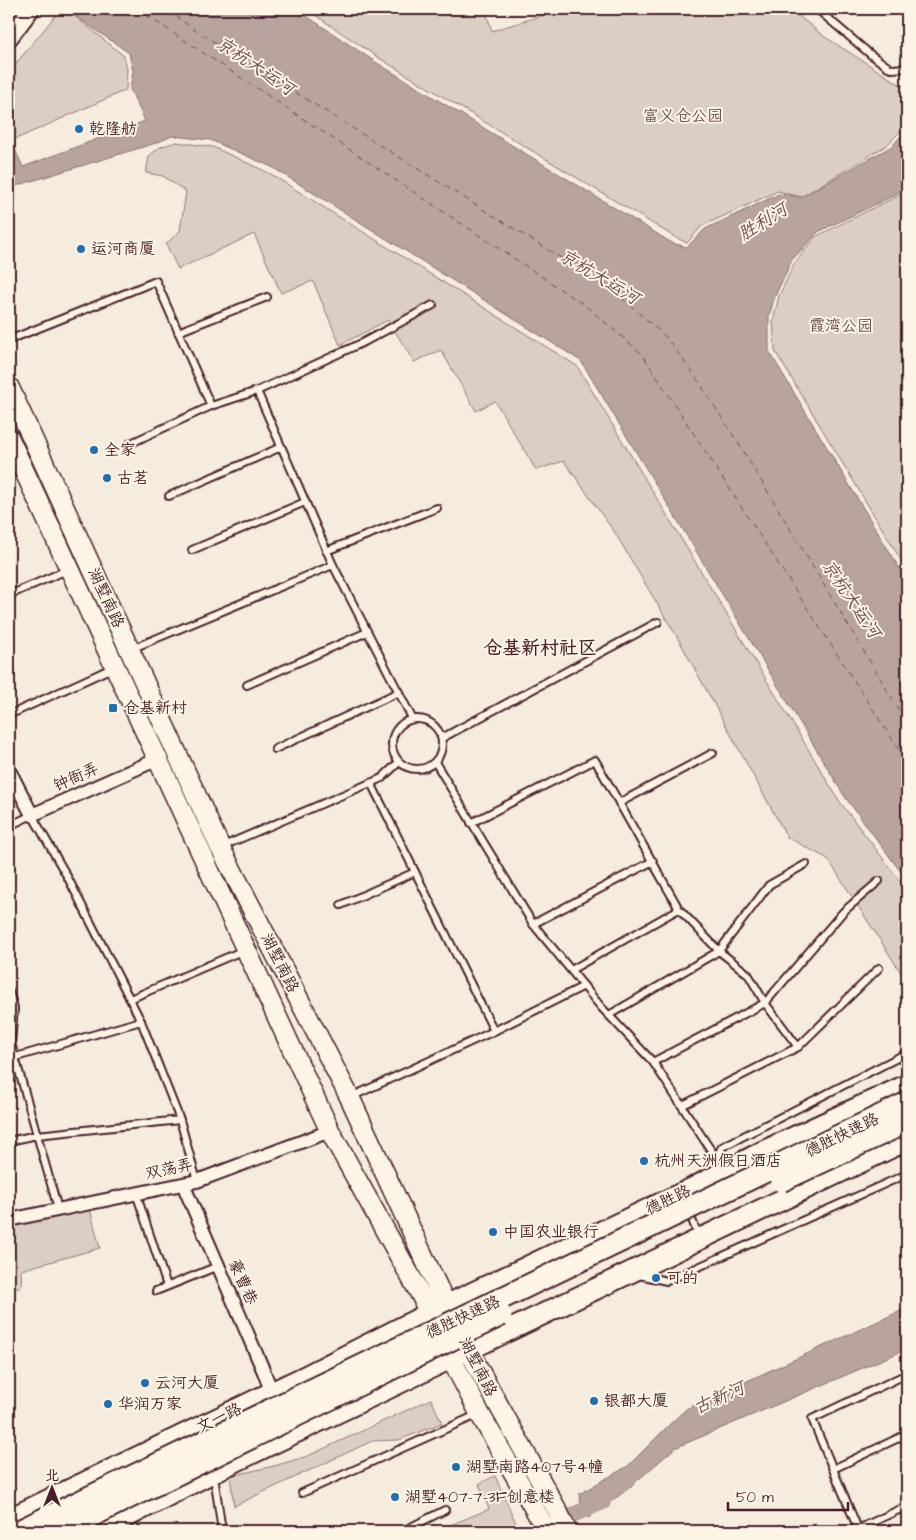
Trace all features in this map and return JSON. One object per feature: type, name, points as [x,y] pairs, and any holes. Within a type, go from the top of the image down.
[{"type":"highway","name":"德胜快速路","points":[[19,1531],[325,1382],[623,1242],[907,1103]]},
{"type":"highway","name":"德胜快速路","points":[[62,1531],[626,1253],[907,1122]]},
{"type":"main road","name":"湖墅南路","points":[[9,387],[220,847],[350,1098],[548,1519]]},
{"type":"main road","name":"湖墅南路","points":[[9,438],[330,1131],[423,1299],[428,1314],[480,1414],[548,1519],[568,1531]]},
{"type":"main road","name":"德胜路","points":[[428,1314],[690,1196],[764,1151],[907,1085]]},
{"type":"main road","points":[[99,1531],[213,1472],[450,1357],[907,1140]]},
{"type":"main road","name":"文一路","points":[[9,1519],[272,1393],[428,1314]]},
{"type":"street","points":[[9,38],[31,9]]},
{"type":"street","name":"钟衙弄","points":[[32,815],[158,759]]},
{"type":"street","points":[[9,770],[32,815]]},
{"type":"street","name":"双荡弄","points":[[9,1220],[197,1182],[330,1131]]},
{"type":"street","name":"豪曹巷","points":[[183,1184],[272,1393]]},
{"type":"lane","points":[[817,9],[870,54],[891,69],[907,68]]},
{"type":"lane","points":[[9,340],[156,281],[211,406]]},
{"type":"lane","points":[[178,332],[267,297]]},
{"type":"lane","points":[[129,444],[211,406],[257,391],[364,342],[433,304]]},
{"type":"lane","points":[[257,391],[332,565],[412,718]]},
{"type":"lane","points":[[169,496],[281,446]]},
{"type":"lane","points":[[192,550],[305,502]]},
{"type":"lane","points":[[326,551],[437,508]]},
{"type":"lane","points":[[130,650],[332,565]]},
{"type":"lane","points":[[9,594],[70,569]]},
{"type":"lane","points":[[442,738],[658,622]]},
{"type":"lane","points":[[247,686],[367,632]]},
{"type":"lane","points":[[9,715],[115,667]]},
{"type":"lane","points":[[275,749],[399,692]]},
{"type":"lane","points":[[412,718],[428,720],[439,731],[442,738],[440,755],[435,762],[421,769],[406,767],[394,756],[391,748],[393,732],[405,721],[412,718]]},
{"type":"lane","points":[[619,803],[713,753]]},
{"type":"lane","points":[[471,823],[594,760],[653,861],[679,910],[719,951],[748,974],[765,1003],[798,1047]]},
{"type":"lane","points":[[220,847],[382,778],[399,762]]},
{"type":"lane","points":[[435,762],[533,924],[609,1015],[653,1062],[716,1158],[722,1147],[907,1053]]},
{"type":"lane","points":[[371,783],[494,1032]]},
{"type":"lane","points":[[32,815],[68,878],[141,1021],[180,1120],[197,1182]]},
{"type":"lane","name":"钟衙弄","points":[[9,826],[32,815]]},
{"type":"lane","points":[[533,924],[653,861]]},
{"type":"lane","points":[[609,1015],[719,951],[769,885],[806,864]]},
{"type":"lane","points":[[341,906],[415,872]]},
{"type":"lane","points":[[653,1062],[765,1003],[843,912],[880,881]]},
{"type":"lane","points":[[571,970],[679,910]]},
{"type":"lane","points":[[130,999],[246,949]]},
{"type":"lane","points":[[682,1105],[798,1047],[879,968]]},
{"type":"lane","points":[[350,1098],[494,1032],[584,986]]},
{"type":"lane","points":[[9,992],[14,1008],[11,1044],[12,1058],[58,1209]]},
{"type":"lane","points":[[12,1058],[141,1021]]},
{"type":"lane","points":[[9,1141],[37,1135],[180,1120]]},
{"type":"lane","points":[[630,1273],[667,1281],[907,1174]]},
{"type":"lane","points":[[136,1193],[167,1286]]},
{"type":"lane","points":[[690,1196],[696,1230],[713,1233]]},
{"type":"lane","points":[[156,1291],[218,1266]]},
{"type":"lane","points":[[907,1374],[812,1419],[856,1530],[907,1506]]},
{"type":"lane","points":[[302,1493],[480,1414]]},
{"type":"lane","points":[[833,1469],[907,1434]]},
{"type":"lane","points":[[213,1472],[222,1531]]},
{"type":"lane","points":[[403,1531],[445,1510]]},
{"type":"green space","points":[[61,9],[66,9],[124,56],[127,69],[126,90],[9,142],[9,72]]},
{"type":"green space","name":"富义仓公园","points":[[306,9],[380,9],[386,13],[401,14],[445,9],[485,9],[492,31],[556,11],[555,9],[790,9],[825,37],[907,89],[907,125],[887,145],[801,197],[778,191],[702,226],[687,243],[379,58]]},
{"type":"green space","points":[[176,142],[213,147],[269,173],[577,366],[840,802],[907,890],[907,982],[828,859],[787,837],[680,642],[615,533],[564,461],[536,470],[495,401],[476,411],[441,350],[414,362],[388,320],[340,345],[313,281],[281,293],[254,234],[178,269],[166,244],[180,231],[186,192],[163,176],[146,173],[149,156],[160,147]]},
{"type":"green space","name":"霞湾公园","points":[[907,193],[907,570],[775,351],[773,321],[779,296],[794,264],[815,237]]},
{"type":"green space","points":[[90,1209],[100,1248],[21,1270],[22,1286],[9,1291],[9,1225]]},
{"type":"green space","points":[[431,1399],[442,1423],[399,1440],[372,1441],[234,1506],[230,1476],[308,1456]]},
{"type":"green space","points":[[495,1476],[519,1530],[436,1531],[489,1509],[479,1484]]},
{"type":"water","points":[[65,9],[296,9],[374,61],[672,243],[687,247],[705,229],[779,194],[801,197],[892,146],[907,129],[907,189],[818,232],[792,260],[775,296],[769,316],[769,351],[907,581],[907,880],[845,797],[581,361],[272,167],[210,140],[172,136],[156,143],[9,188],[9,148],[13,145],[23,167],[145,121],[130,89],[133,71],[129,53]]},
{"type":"water","points":[[907,1308],[907,1349],[675,1448],[624,1492],[588,1518],[582,1507],[579,1494],[628,1466],[686,1409]]},
{"type":"waterway","name":"古新河","points":[[535,1531],[603,1502]]},
{"type":"ferry route","points":[[137,9],[586,306],[642,354],[907,762]]},
{"type":"ferry route","points":[[166,9],[195,30],[614,291],[666,337],[695,376],[739,444],[907,723]]},
{"type":"place","name":"乾隆舫","points":[[79,129]]},
{"type":"place","name":"运河商厦","points":[[81,249]]},
{"type":"place","name":"全家","points":[[94,450]]},
{"type":"place","name":"古茗","points":[[107,478]]},
{"type":"place","name":"仓基新村","points":[[113,708]]},
{"type":"place","name":"杭州天洲假日酒店","points":[[644,1161]]},
{"type":"place","name":"中国农业银行","points":[[493,1232]]},
{"type":"place","name":"可的","points":[[656,1278]]},
{"type":"place","name":"云河大厦","points":[[145,1383]]},
{"type":"place","name":"银都大厦","points":[[594,1401]]},
{"type":"place","name":"华润万家","points":[[108,1404]]},
{"type":"place","name":"湖墅南路407号4幢","points":[[456,1467]]},
{"type":"place","name":"湖墅407-7-3F创意楼","points":[[395,1497]]},
{"type":"district","name":"仓基新村社区","points":[[540,648]]},
{"type":"water label","name":"京杭大运河","points":[[255,66]]},
{"type":"water label","name":"胜利河","points":[[763,222]]},
{"type":"water label","name":"京杭大运河","points":[[599,277]]},
{"type":"water label","name":"京杭大运河","points":[[851,599]]}]
